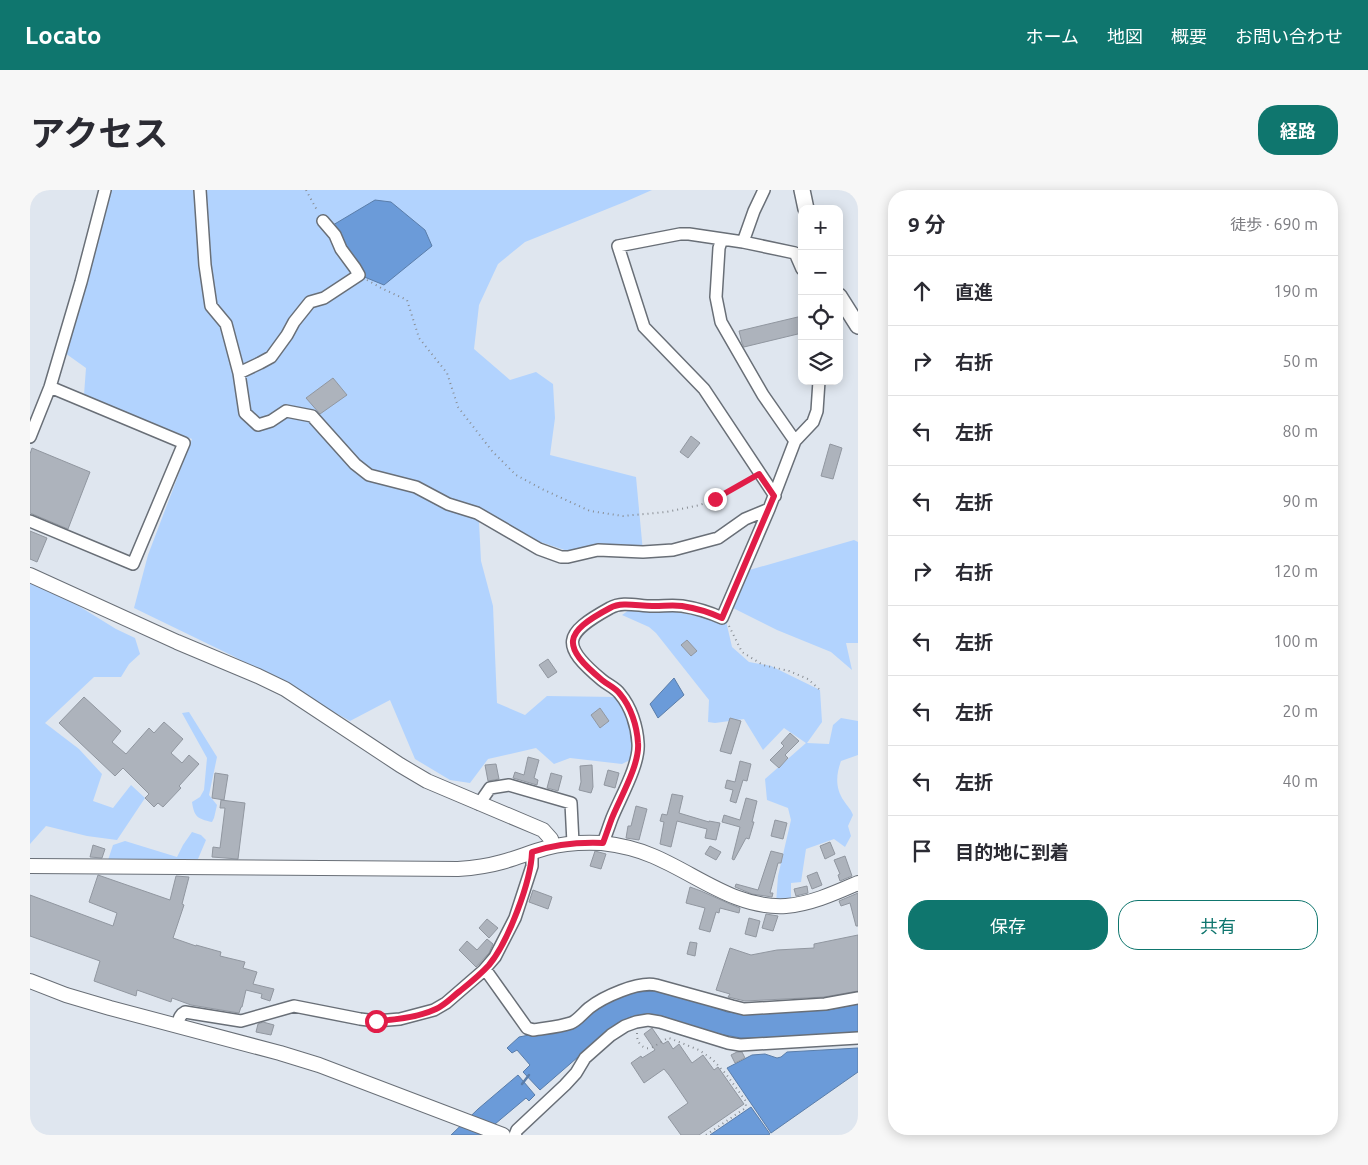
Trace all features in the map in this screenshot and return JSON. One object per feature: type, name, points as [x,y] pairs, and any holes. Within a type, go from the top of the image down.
[{"type":"main road","points":[[802,190],[805,205]]},
{"type":"main road","points":[[843,302],[858,326]]},
{"type":"street","points":[[30,437],[50,387],[81,282],[105,190]]},
{"type":"street","points":[[200,190],[205,265],[211,306],[226,324],[239,373],[245,413],[258,425],[286,411],[312,416],[354,464],[369,475],[416,486],[448,504],[477,513],[540,549],[561,557],[598,550],[643,552],[673,550],[718,538],[745,519],[769,510]]},
{"type":"street","points":[[743,242],[764,190]]},
{"type":"street","points":[[239,373],[271,357],[310,302],[324,298],[359,274],[341,249],[335,235],[323,221]]},
{"type":"street","points":[[774,496],[704,389],[644,327],[618,246],[680,234],[699,235],[795,253],[798,260]]},
{"type":"street","points":[[722,239],[719,248],[716,296],[721,322],[763,395],[795,441]]},
{"type":"street","points":[[603,843],[636,762],[639,750],[638,741],[629,705],[619,692],[586,666],[574,651],[572,644],[576,631],[592,617],[614,605],[681,606],[708,612],[722,618],[769,510],[795,441],[813,422],[819,385]]},
{"type":"street","points":[[30,521],[134,564],[184,443],[50,387]]},
{"type":"street","points":[[30,575],[285,689],[427,781],[543,830],[551,839],[553,846]]},
{"type":"street","points":[[479,804],[490,788],[509,785],[571,803],[573,843]]},
{"type":"street","points":[[30,866],[458,869],[500,863],[553,846],[573,843],[603,843],[646,853],[665,861],[726,894],[760,904],[776,906],[800,904],[858,883]]},
{"type":"street","points":[[177,1026],[180,1017],[185,1012],[242,1020],[294,1006],[368,1020],[384,1020],[400,1019],[440,1007],[485,969],[495,957],[515,918],[532,866],[532,852]]},
{"type":"street","points":[[485,969],[527,1028],[533,1030],[573,1023],[588,1009],[605,998],[647,984],[744,1008],[825,1004],[858,998]]},
{"type":"street","points":[[30,981],[95,1004],[326,1067],[501,1134]]},
{"type":"street","points":[[236,1042],[242,1020]]},
{"type":"street","points":[[514,1135],[565,1085],[576,1073],[585,1058],[616,1032],[636,1022],[648,1020],[660,1022],[740,1045],[858,1038]]},
{"type":"path","points":[[306,190],[323,221]]},
{"type":"path","points":[[359,274],[383,289],[407,300],[419,338],[447,373],[458,407],[492,451],[516,475],[542,489],[590,511],[623,516],[666,512],[700,505],[759,474]]},
{"type":"path","points":[[722,618],[726,621],[742,652],[763,665],[789,671],[808,679],[820,690]]},
{"type":"path","points":[[638,1030],[637,1039],[643,1047],[648,1049],[669,1038],[704,1052],[726,1074],[745,1100],[746,1106],[744,1108],[706,1135]]},
{"type":"shaded area","points":[[110,190],[652,190],[525,242],[498,264],[479,305],[474,349],[510,380],[536,372],[553,384],[555,418],[550,455],[636,477],[643,552],[577,554],[479,522],[481,561],[493,606],[497,703],[525,715],[547,696],[616,697],[634,717],[634,758],[622,764],[570,758],[554,764],[536,748],[488,759],[470,783],[450,780],[415,759],[390,700],[350,721],[233,656],[134,608],[148,555],[192,439],[84,395],[86,368],[65,353]]},
{"type":"shaded area","points":[[375,200],[391,202],[425,230],[432,246],[384,285],[362,276],[333,225]]},
{"type":"shaded area","points":[[854,540],[858,542],[858,643],[846,643],[852,670],[831,652],[777,630],[733,608],[746,571]]},
{"type":"shaded area","points":[[30,576],[116,629],[135,638],[140,654],[129,664],[121,677],[94,677],[45,723],[79,749],[102,774],[93,801],[113,808],[131,785],[145,798],[117,840],[87,836],[46,826],[30,844]]},
{"type":"shaded area","points":[[629,610],[675,612],[726,621],[732,647],[749,662],[771,666],[820,690],[822,722],[807,743],[829,744],[833,725],[841,718],[858,721],[858,755],[841,761],[837,776],[841,796],[853,815],[848,826],[851,836],[845,847],[834,839],[806,849],[801,882],[791,883],[791,901],[776,904],[778,876],[791,820],[788,808],[767,800],[765,779],[806,743],[784,728],[763,750],[744,719],[715,723],[708,722],[709,700],[656,633],[649,627],[622,615]]},
{"type":"shaded area","points":[[674,678],[684,695],[658,718],[650,704]]},
{"type":"shaded area","points":[[189,712],[217,757],[209,795],[217,805],[212,822],[197,816],[193,807],[192,802],[200,797],[204,790],[207,758],[182,713]]},
{"type":"shaded area","points":[[192,832],[201,835],[206,840],[198,859],[108,860],[113,845],[125,841],[177,857]]},
{"type":"shaded area","points":[[658,991],[678,995],[727,1012],[746,1014],[828,1010],[858,1004],[858,1032],[741,1038],[703,1031],[648,1016],[631,1017],[616,1024],[540,1090],[523,1072],[530,1065],[517,1050],[512,1053],[507,1048],[519,1037],[574,1026],[599,1007],[617,997],[637,992]]},
{"type":"shaded area","points":[[858,1048],[858,1072],[771,1133],[727,1068],[752,1055],[765,1054],[777,1058],[787,1052]]},
{"type":"shaded area","points":[[518,1075],[535,1095],[529,1101],[526,1098],[482,1135],[451,1135],[478,1109]]},
{"type":"shaded area","points":[[751,1107],[770,1134],[710,1135]]},
{"type":"building","points":[[798,317],[798,334],[744,347],[739,331]]},
{"type":"building","points":[[333,378],[347,395],[320,414],[306,398]]},
{"type":"building","points":[[691,436],[700,443],[688,458],[680,452]]},
{"type":"building","points":[[830,444],[842,448],[833,479],[821,476]]},
{"type":"building","points":[[32,448],[90,472],[68,529],[30,513],[30,454]]},
{"type":"building","points":[[30,531],[47,538],[37,562],[30,559]]},
{"type":"building","points":[[687,640],[697,651],[691,656],[681,645]]},
{"type":"building","points":[[548,659],[557,672],[548,678],[539,665]]},
{"type":"building","points":[[84,697],[121,731],[112,742],[126,754],[149,728],[154,733],[164,722],[183,739],[171,753],[182,763],[189,755],[199,764],[179,786],[181,788],[163,807],[158,803],[154,807],[145,798],[149,794],[123,768],[115,776],[59,723]]},
{"type":"building","points":[[600,708],[609,721],[600,728],[591,715]]},
{"type":"building","points":[[730,718],[741,721],[731,754],[720,751]]},
{"type":"building","points":[[790,733],[799,741],[785,755],[788,758],[779,768],[770,760],[784,746],[781,743]]},
{"type":"building","points":[[528,757],[539,760],[534,778],[538,780],[537,785],[513,778],[515,772],[524,775]]},
{"type":"building","points":[[740,761],[751,764],[747,781],[743,780],[736,803],[730,801],[733,790],[725,788],[727,780],[735,782]]},
{"type":"building","points":[[496,764],[499,779],[488,781],[485,765]]},
{"type":"building","points":[[592,765],[593,787],[591,793],[579,790],[581,782],[580,766]]},
{"type":"building","points":[[608,770],[619,773],[615,788],[604,785]]},
{"type":"building","points":[[215,773],[228,775],[224,800],[212,798]]},
{"type":"building","points":[[551,773],[562,776],[558,791],[547,788]]},
{"type":"building","points":[[672,794],[683,796],[679,813],[709,822],[720,823],[716,840],[705,838],[707,829],[677,821],[671,847],[660,844],[664,822],[660,821],[662,814],[667,815]]},
{"type":"building","points":[[746,798],[757,801],[752,822],[754,822],[749,839],[746,838],[734,860],[732,859],[740,827],[722,822],[724,815],[740,820]]},
{"type":"building","points":[[221,800],[245,803],[238,859],[212,857],[213,847],[220,848],[225,808],[220,808]]},
{"type":"building","points":[[636,806],[647,809],[639,840],[626,838],[628,826],[631,826]]},
{"type":"building","points":[[775,820],[787,823],[783,839],[771,836]]},
{"type":"building","points":[[830,842],[835,854],[825,859],[820,846]]},
{"type":"building","points":[[93,845],[105,849],[102,858],[90,857]]},
{"type":"building","points":[[710,846],[721,852],[716,860],[705,854]]},
{"type":"building","points":[[595,851],[606,854],[601,869],[590,866]]},
{"type":"building","points":[[771,851],[783,854],[781,863],[778,863],[770,893],[773,893],[772,897],[752,894],[735,887],[736,884],[758,890]]},
{"type":"building","points":[[845,856],[852,876],[840,881],[838,875],[840,874],[834,860]]},
{"type":"building","points":[[817,872],[822,885],[812,889],[807,876]]},
{"type":"building","points":[[98,875],[170,900],[176,876],[189,877],[182,904],[184,905],[173,938],[221,952],[220,956],[245,962],[243,968],[257,972],[253,984],[274,989],[270,1001],[261,998],[262,994],[246,990],[239,1013],[191,1005],[172,998],[171,1002],[137,990],[136,996],[94,981],[100,961],[30,936],[30,895],[113,926],[117,913],[89,902]]},
{"type":"building","points":[[807,886],[808,893],[796,896],[794,889]]},
{"type":"building","points":[[690,887],[740,908],[739,913],[720,908],[719,913],[716,912],[710,932],[699,929],[705,908],[686,903]]},
{"type":"building","points":[[533,890],[552,897],[548,909],[529,902]]},
{"type":"building","points":[[858,893],[858,926],[856,926],[850,903],[841,906],[839,901]]},
{"type":"building","points":[[766,914],[778,916],[773,931],[762,928]]},
{"type":"building","points":[[749,918],[760,921],[756,937],[745,934]]},
{"type":"building","points":[[487,919],[498,928],[489,938],[479,928]]},
{"type":"building","points":[[858,935],[858,991],[824,997],[745,1001],[728,997],[730,994],[716,990],[730,948],[751,955],[777,950],[814,948],[814,944]]},
{"type":"building","points":[[487,939],[493,944],[489,953],[476,967],[459,950],[467,941],[477,950]]},
{"type":"building","points":[[690,942],[697,943],[695,956],[687,954]]},
{"type":"building","points":[[263,1022],[274,1025],[271,1035],[256,1032],[258,1024]]},
{"type":"building","points":[[652,1028],[663,1044],[668,1041],[673,1049],[679,1044],[692,1063],[703,1055],[714,1070],[718,1067],[744,1104],[699,1135],[681,1135],[668,1117],[688,1103],[669,1075],[664,1069],[644,1083],[631,1063],[655,1050],[644,1034]]},
{"type":"building","points":[[742,1052],[745,1058],[735,1063],[731,1055]]},
{"type":"waterway","points":[[522,1084],[529,1075]]},
{"type":"route","points":[[376,1021],[400,1019],[434,1010],[446,1003],[490,964],[515,918],[532,866],[532,852],[567,844],[603,843],[636,762],[639,750],[638,736],[629,705],[619,692],[586,666],[574,651],[573,638],[576,631],[592,617],[614,605],[681,606],[708,612],[722,618],[774,496],[759,474],[715,499]]}]
